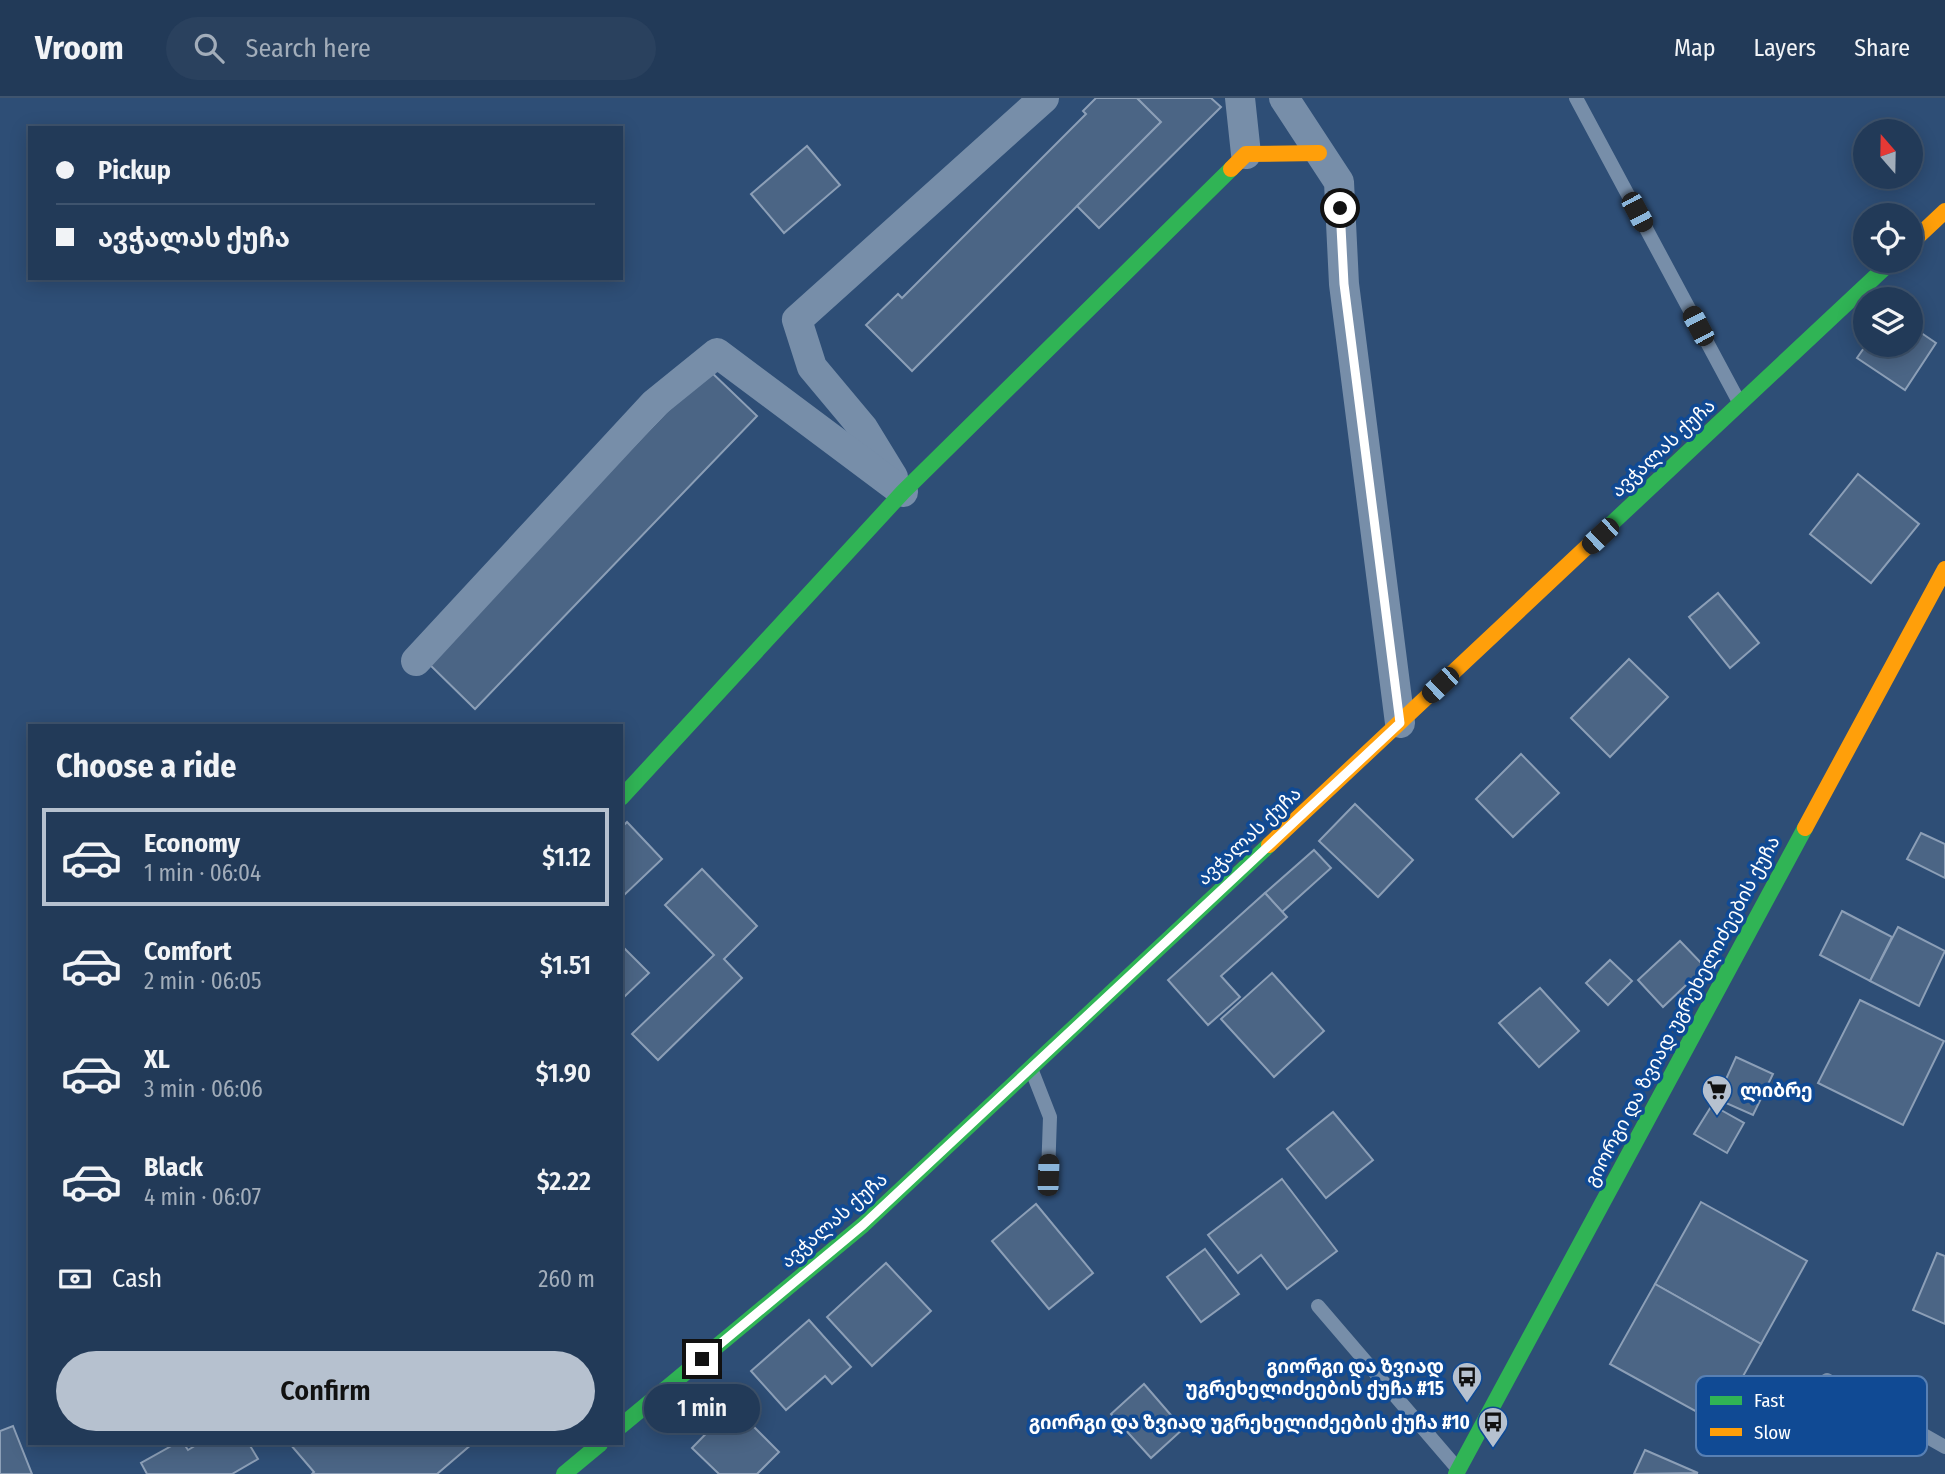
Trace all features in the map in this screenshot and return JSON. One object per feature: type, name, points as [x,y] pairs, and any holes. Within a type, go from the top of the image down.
[{"type":"main road","points":[[623,796],[903,492],[1245,154],[1319,153]]},
{"type":"main road","points":[[1923,232],[1945,211]]},
{"type":"main road","name":"ავჭალას ქუჩა","points":[[623,1424],[863,1225],[1879,273]]},
{"type":"main road","name":"გიორგი და ზვიად უგრეხელიძეების ქუჩა","points":[[1457,1472],[1945,569]]},
{"type":"main road","points":[[564,1474],[588,1457]]},
{"type":"street","points":[[903,492],[863,428],[812,367],[797,320],[1044,98]]},
{"type":"street","points":[[1240,98],[1245,154]]},
{"type":"street","points":[[1284,98],[1339,183],[1344,284],[1400,723]]},
{"type":"street","points":[[416,661],[654,404],[717,353],[903,492]]},
{"type":"lane","points":[[1576,98],[1741,405]]},
{"type":"lane","points":[[1031,1069],[1050,1117],[1048,1175]]},
{"type":"lane","points":[[1318,1306],[1457,1472]]},
{"type":"lane","points":[[1927,1437],[1945,1447]]},
{"type":"building","points":[[1096,98],[1137,98],[1161,122],[912,371],[866,325],[898,294],[902,298],[1086,114],[1083,111]]},
{"type":"building","points":[[1137,98],[1211,98],[1221,107],[1099,228],[1077,206],[1161,122]]},
{"type":"building","points":[[807,146],[840,185],[784,233],[751,194]]},
{"type":"building","points":[[1923,334],[1936,343],[1905,390],[1857,358],[1923,357]]},
{"type":"building","points":[[708,369],[757,416],[475,709],[426,661]]},
{"type":"building","points":[[1858,474],[1919,524],[1871,583],[1810,534]]},
{"type":"building","points":[[1718,593],[1759,643],[1730,668],[1689,617]]},
{"type":"building","points":[[1629,659],[1668,697],[1610,757],[1571,718]]},
{"type":"building","points":[[1521,754],[1559,793],[1513,837],[1476,799]]},
{"type":"building","points":[[1355,804],[1413,860],[1378,897],[1319,841]]},
{"type":"building","points":[[627,822],[662,859],[623,896],[623,826]]},
{"type":"building","points":[[1921,833],[1945,844],[1945,878],[1907,859]]},
{"type":"building","points":[[1314,850],[1331,868],[1282,912],[1265,893]]},
{"type":"building","points":[[702,869],[757,926],[724,959],[742,978],[658,1060],[632,1034],[714,955],[665,905]]},
{"type":"building","points":[[1265,893],[1287,917],[1221,976],[1240,997],[1208,1025],[1168,980]]},
{"type":"building","points":[[1842,911],[1892,937],[1870,981],[1820,955]]},
{"type":"building","points":[[1898,927],[1945,951],[1919,1006],[1870,981]]},
{"type":"building","points":[[1680,941],[1705,967],[1663,1007],[1638,980]]},
{"type":"building","points":[[623,947],[649,973],[623,998]]},
{"type":"building","points":[[1610,960],[1632,981],[1608,1005],[1586,983]]},
{"type":"building","points":[[1272,973],[1324,1031],[1274,1077],[1221,1019]]},
{"type":"building","points":[[1540,988],[1579,1031],[1539,1067],[1499,1023]]},
{"type":"building","points":[[1860,1000],[1944,1041],[1903,1125],[1818,1083]]},
{"type":"building","points":[[1736,1057],[1773,1074],[1753,1115],[1717,1099]]},
{"type":"building","points":[[1712,1105],[1744,1123],[1727,1153],[1694,1134]]},
{"type":"building","points":[[1333,1112],[1373,1160],[1326,1198],[1287,1149]]},
{"type":"building","points":[[1282,1179],[1337,1251],[1287,1289],[1261,1255],[1238,1273],[1208,1235]]},
{"type":"building","points":[[1701,1202],[1807,1261],[1761,1344],[1655,1284]]},
{"type":"building","points":[[1036,1204],[1093,1273],[1049,1309],[992,1241]]},
{"type":"building","points":[[1205,1249],[1239,1294],[1201,1322],[1167,1277]]},
{"type":"building","points":[[1937,1253],[1945,1256],[1945,1324],[1913,1310]]},
{"type":"building","points":[[886,1263],[931,1311],[872,1366],[827,1317]]},
{"type":"building","points":[[1655,1284],[1761,1344],[1743,1376],[1696,1376],[1696,1411],[1610,1364]]},
{"type":"building","points":[[809,1320],[851,1367],[832,1384],[825,1376],[786,1410],[751,1371]]},
{"type":"building","points":[[1144,1384],[1183,1429],[1151,1458],[1111,1414]]},
{"type":"building","points":[[733,1406],[779,1452],[757,1474],[719,1474],[692,1448]]},
{"type":"building","points":[[13,1426],[32,1474],[0,1474],[0,1431]]},
{"type":"building","points":[[173,1445],[185,1445],[188,1450],[196,1445],[250,1445],[258,1459],[232,1474],[147,1474],[141,1463]]},
{"type":"building","points":[[291,1445],[471,1445],[437,1474],[312,1474],[314,1472]]},
{"type":"building","points":[[1645,1450],[1698,1473],[1634,1474]]},
{"type":"traffic: fast","points":[[623,796],[903,492],[1231,169]]},
{"type":"traffic: fast","points":[[1608,527],[1879,273]]},
{"type":"traffic: fast","points":[[1456,1474],[1805,828]]},
{"type":"traffic: fast","points":[[623,1424],[863,1225],[1269,845]]},
{"type":"traffic: fast","points":[[564,1474],[599,1445]]},
{"type":"traffic: slow","points":[[1231,169],[1246,154],[1319,153]]},
{"type":"traffic: slow","points":[[1923,232],[1945,211]]},
{"type":"traffic: slow","points":[[1269,845],[1608,527]]},
{"type":"traffic: slow","points":[[1805,828],[1945,569]]},
{"type":"place","name":"ლიბრე","points":[[1717,1117]]},
{"type":"place","name":"გიორგი და ზვიად უგრეხელიძეების ქუჩა #15","points":[[1467,1404]]},
{"type":"place","name":"გიორგი და ზვიად უგრეხელიძეების ქუჩა #10","points":[[1493,1449]]},
{"type":"route","points":[[702,1359],[863,1225],[1400,723],[1344,284],[1340,208]]}]
